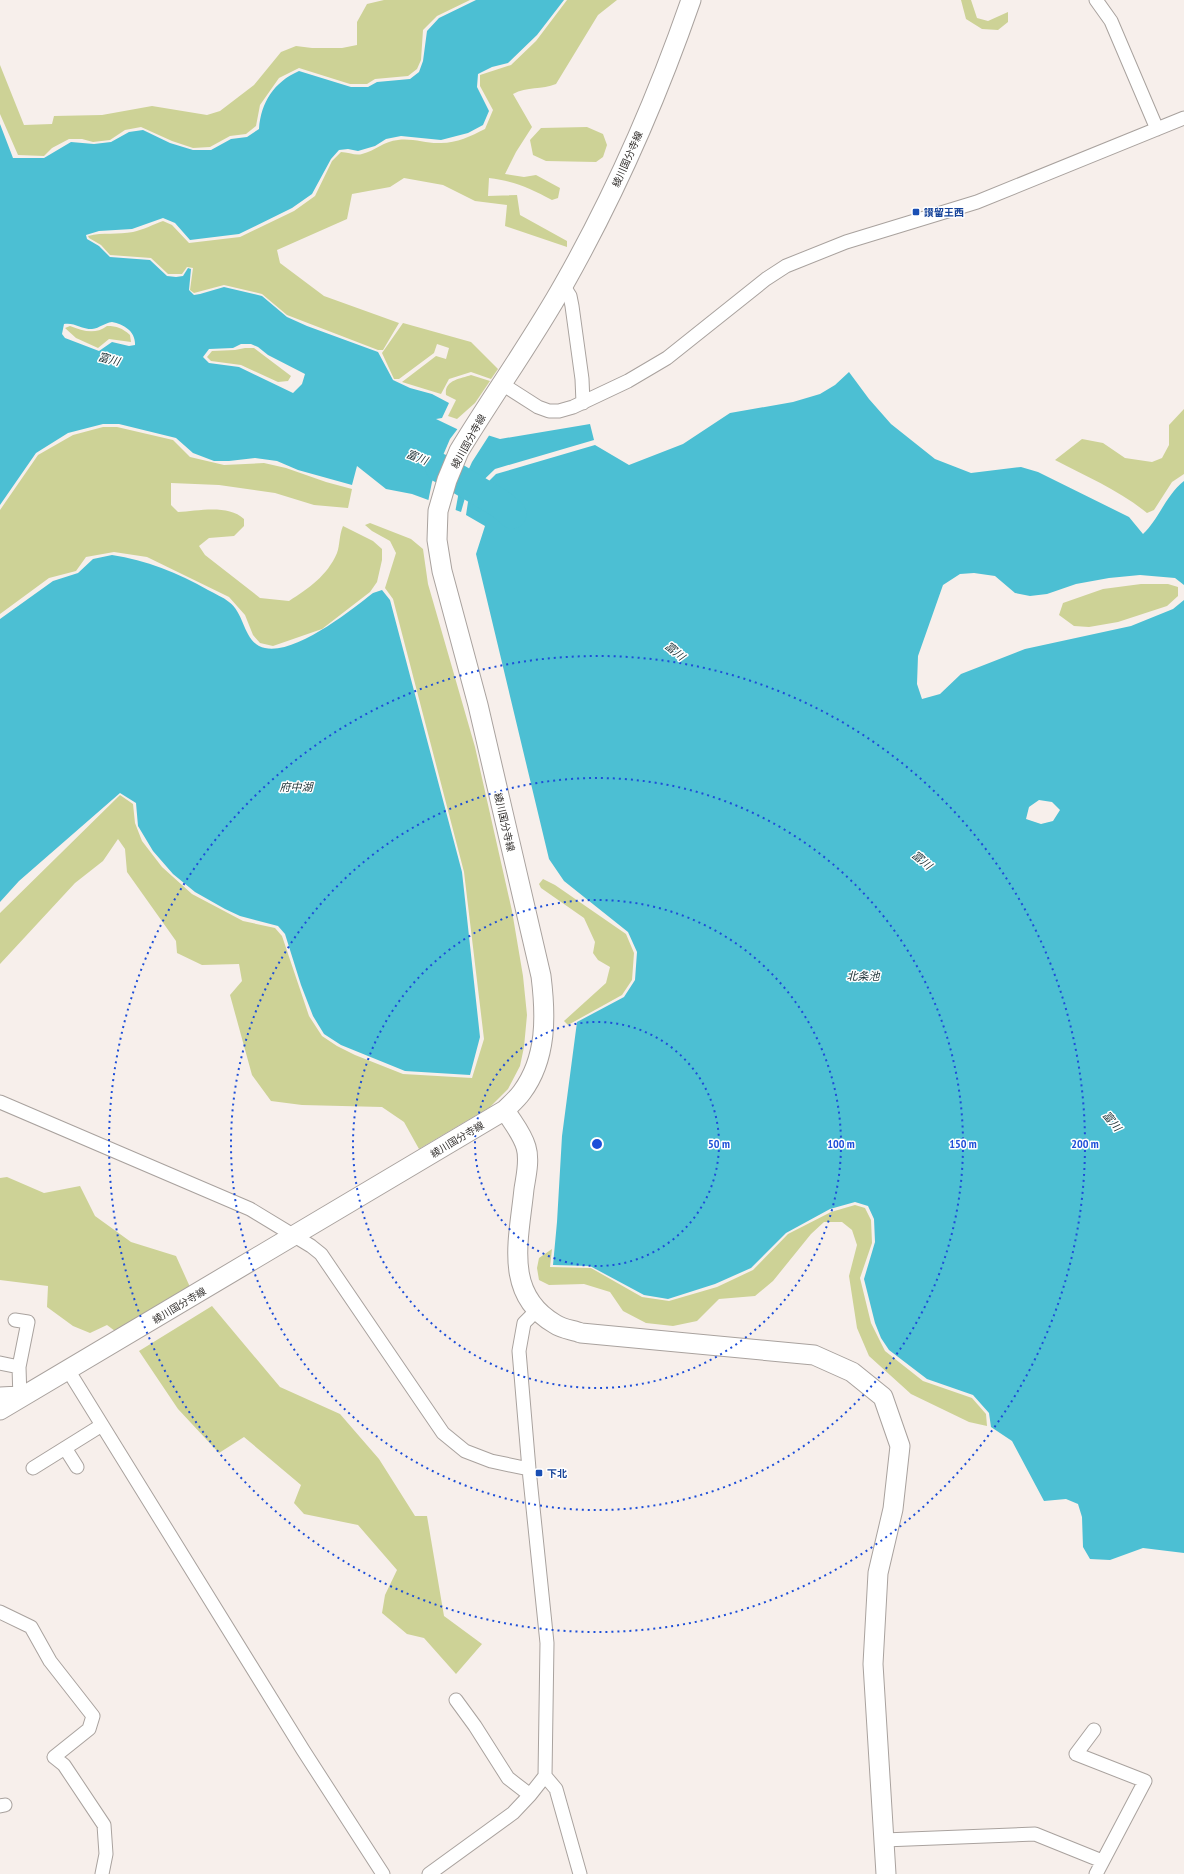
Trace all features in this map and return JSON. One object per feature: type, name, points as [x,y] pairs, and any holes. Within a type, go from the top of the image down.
[{"type":"main road","name":"綾川国分寺線","points":[[0,1410],[20,1396],[68,1370],[505,1110],[522,1093],[533,1074],[538,1062],[543,1030],[544,1002],[541,976],[478,705],[442,571],[437,540],[438,511],[447,480],[460,451],[563,285],[596,225],[669,64],[691,0]]},
{"type":"main road","points":[[505,1110],[521,1134],[527,1148],[527,1169],[518,1248],[519,1279],[525,1295],[536,1311],[556,1325],[581,1333],[814,1355],[852,1372],[883,1397],[900,1446],[894,1509],[878,1573],[873,1664],[886,1874]]},
{"type":"street","points":[[1096,0],[1111,21],[1157,129]]},
{"type":"street","points":[[502,384],[538,407],[549,411],[559,411],[583,403],[628,381],[667,358],[766,279],[786,266],[846,242],[977,202],[1184,118]]},
{"type":"street","points":[[563,285],[570,296],[572,306],[582,380],[583,403]]},
{"type":"street","points":[[0,1102],[250,1209],[322,1254],[443,1433],[465,1451],[491,1461],[529,1469]]},
{"type":"street","points":[[429,1874],[512,1812],[530,1795],[545,1776],[547,1642],[529,1469],[519,1351],[524,1323],[536,1311]]},
{"type":"street","points":[[0,1394],[20,1396],[19,1367],[28,1322],[15,1320]]},
{"type":"street","points":[[0,1363],[19,1367]]},
{"type":"street","points":[[68,1370],[303,1750],[383,1874]]},
{"type":"street","points":[[33,1468],[102,1425]]},
{"type":"street","points":[[65,1448],[77,1467]]},
{"type":"street","points":[[0,1612],[31,1627],[50,1662],[93,1716],[89,1729],[54,1757],[64,1765],[104,1825],[106,1854],[102,1874]]},
{"type":"street","points":[[456,1700],[475,1726],[508,1778],[530,1795]]},
{"type":"street","points":[[1094,1730],[1076,1754],[1145,1781],[1096,1874]]},
{"type":"street","points":[[545,1776],[556,1789],[580,1874]]},
{"type":"street","points":[[884,1840],[1035,1834],[1102,1861]]},
{"type":"green space","points":[[384,0],[470,0],[437,16],[423,30],[421,60],[417,69],[408,76],[375,79],[367,84],[350,84],[299,68],[279,78],[260,105],[256,126],[246,134],[230,136],[210,147],[193,148],[172,141],[141,127],[125,130],[110,140],[93,142],[82,139],[69,139],[52,148],[44,156],[18,155],[0,114],[0,65],[24,125],[52,124],[54,116],[102,115],[152,106],[207,115],[220,111],[254,85],[281,52],[296,46],[312,48],[342,48],[357,45],[357,22],[367,4]]},
{"type":"green space","points":[[567,0],[617,0],[598,15],[556,84],[524,90],[513,94],[532,127],[516,152],[505,174],[524,177],[536,175],[560,188],[558,198],[552,200],[522,186],[489,178],[488,196],[517,195],[520,215],[567,241],[567,247],[505,226],[507,205],[475,201],[443,185],[404,178],[390,187],[352,194],[347,219],[277,250],[280,263],[324,296],[399,323],[383,350],[378,350],[287,315],[262,294],[224,285],[194,293],[190,290],[193,268],[187,267],[182,274],[168,274],[151,258],[110,255],[101,245],[88,236],[133,232],[163,221],[172,225],[189,243],[240,237],[294,211],[315,196],[332,161],[341,152],[357,155],[362,154],[388,142],[398,140],[447,143],[464,139],[480,132],[485,129],[493,110],[480,86],[480,75],[511,65],[536,41]]},
{"type":"green space","points":[[961,0],[971,0],[977,18],[988,21],[1008,12],[1008,22],[998,30],[982,29],[966,19]]},
{"type":"green space","points":[[587,127],[603,134],[607,145],[603,157],[596,162],[546,161],[533,155],[530,140],[541,128]]},
{"type":"green space","points":[[403,323],[471,342],[498,369],[491,379],[471,372],[449,379],[441,394],[402,382],[436,356],[446,359],[449,348],[437,344],[434,353],[399,379],[394,379],[382,353]]},
{"type":"green space","points":[[70,326],[89,331],[102,329],[107,326],[117,327],[130,335],[131,342],[109,339],[98,348],[76,338],[65,328]]},
{"type":"green space","points":[[254,348],[291,376],[288,381],[278,382],[241,365],[211,361],[207,357],[212,351]]},
{"type":"green space","points":[[471,375],[490,381],[475,403],[457,419],[448,416],[456,400],[446,395],[448,386],[450,383],[458,379]]},
{"type":"green space","points":[[1184,409],[1184,474],[1172,482],[1154,510],[1147,513],[1114,491],[1055,460],[1082,439],[1103,443],[1125,458],[1152,462],[1162,458],[1169,445],[1169,425]]},
{"type":"green space","points":[[103,427],[117,427],[173,440],[190,457],[224,465],[264,463],[286,468],[326,482],[352,489],[348,508],[314,505],[275,493],[219,485],[171,483],[171,505],[178,512],[221,510],[230,511],[244,519],[244,526],[234,536],[209,538],[199,546],[205,555],[260,598],[289,601],[317,581],[333,561],[337,553],[343,526],[373,541],[382,549],[382,560],[377,582],[370,592],[322,629],[273,646],[260,643],[253,635],[245,615],[229,597],[147,557],[114,552],[86,557],[76,571],[49,578],[0,614],[0,510],[38,455],[73,435]]},
{"type":"green space","points":[[370,523],[411,539],[423,549],[428,584],[475,747],[512,911],[523,976],[527,1015],[524,1047],[520,1066],[508,1089],[490,1107],[419,1149],[404,1122],[382,1107],[302,1105],[271,1101],[252,1075],[230,995],[242,981],[239,964],[202,965],[177,953],[176,941],[127,872],[125,849],[118,839],[103,861],[75,883],[0,964],[0,913],[120,795],[133,804],[135,823],[142,841],[162,867],[192,894],[243,921],[275,928],[282,936],[309,1016],[322,1036],[355,1055],[403,1074],[472,1078],[484,1039],[464,872],[393,599],[385,588],[396,553],[390,541],[372,531],[365,525]]},
{"type":"green space","points":[[1141,584],[1168,584],[1178,587],[1178,596],[1167,606],[1118,622],[1089,627],[1074,626],[1059,615],[1063,603],[1103,589]]},
{"type":"green space","points":[[543,879],[555,885],[626,934],[634,953],[632,980],[622,995],[568,1025],[564,1021],[606,983],[610,967],[598,960],[593,953],[595,942],[584,918],[541,888],[539,884]]},
{"type":"green space","points":[[7,1177],[44,1193],[80,1186],[95,1216],[131,1242],[176,1256],[190,1287],[115,1331],[107,1325],[90,1333],[73,1326],[47,1307],[48,1286],[0,1280],[0,1178]]},
{"type":"green space","points":[[855,1205],[865,1208],[871,1220],[872,1243],[860,1278],[871,1323],[885,1351],[923,1381],[972,1398],[986,1414],[987,1426],[969,1422],[911,1394],[869,1356],[857,1328],[849,1276],[857,1245],[852,1230],[842,1222],[824,1222],[811,1234],[773,1281],[755,1296],[719,1299],[697,1321],[673,1326],[646,1323],[623,1311],[610,1292],[584,1284],[549,1285],[539,1280],[537,1268],[539,1258],[552,1249],[550,1267],[591,1268],[642,1297],[669,1301],[717,1287],[753,1270],[788,1234],[831,1212]]},
{"type":"green space","points":[[212,1306],[280,1387],[340,1414],[379,1459],[415,1516],[427,1516],[444,1616],[482,1644],[456,1674],[424,1638],[407,1634],[382,1613],[385,1595],[397,1570],[358,1525],[304,1514],[294,1503],[301,1485],[244,1437],[219,1453],[178,1409],[139,1351]]},
{"type":"water","points":[[476,0],[564,0],[537,35],[508,63],[492,67],[478,74],[477,87],[489,111],[483,125],[468,133],[441,140],[401,136],[386,139],[375,146],[358,151],[348,149],[339,150],[331,159],[312,194],[292,208],[239,234],[190,240],[175,223],[163,218],[132,229],[99,231],[86,235],[87,239],[99,246],[110,257],[150,260],[167,276],[183,276],[188,268],[191,269],[189,290],[194,295],[224,287],[262,296],[287,317],[307,326],[378,352],[393,380],[410,388],[432,394],[449,403],[442,418],[436,419],[459,430],[481,433],[500,439],[590,424],[594,440],[495,469],[465,498],[461,512],[412,494],[386,489],[357,466],[352,485],[298,470],[277,461],[255,458],[214,461],[193,453],[176,438],[119,424],[103,424],[68,433],[36,453],[0,505],[0,124],[13,158],[44,158],[71,142],[94,144],[111,142],[129,132],[143,130],[170,143],[193,150],[211,150],[231,139],[247,137],[259,129],[260,119],[270,94],[282,81],[299,71],[351,87],[368,87],[377,82],[410,79],[419,72],[423,61],[427,31],[439,18]],"holes":[[[112,322],[128,329],[134,336],[135,345],[129,346],[112,342],[99,351],[65,338],[62,334],[64,324],[71,324],[92,329]],[[241,344],[251,344],[258,347],[268,355],[305,374],[302,384],[293,393],[239,367],[209,363],[203,357],[209,349],[233,348]]]},
{"type":"water","name":"北条池","points":[[849,372],[869,399],[891,424],[935,459],[971,473],[1021,467],[1038,472],[1129,517],[1143,534],[1154,521],[1172,493],[1184,481],[1184,585],[1175,578],[1140,575],[1109,578],[1076,584],[1047,594],[1030,596],[1015,593],[995,576],[974,573],[960,574],[943,585],[918,656],[917,684],[922,699],[940,694],[961,674],[1025,649],[1131,626],[1173,609],[1184,600],[1184,1553],[1143,1548],[1110,1560],[1090,1559],[1083,1547],[1082,1517],[1078,1504],[1066,1499],[1044,1501],[1012,1441],[991,1427],[989,1413],[973,1395],[927,1379],[889,1350],[881,1338],[875,1323],[864,1279],[875,1242],[874,1219],[868,1206],[855,1202],[830,1209],[786,1233],[751,1268],[715,1284],[668,1299],[644,1295],[590,1266],[553,1265],[562,1136],[577,1022],[624,997],[635,980],[637,952],[628,932],[564,881],[549,859],[476,554],[485,526],[466,515],[468,502],[496,474],[595,445],[629,465],[683,444],[730,413],[793,402],[820,394],[835,385]],"holes":[[[1039,800],[1052,802],[1060,810],[1053,821],[1041,824],[1026,819],[1029,807]]]},
{"type":"water","name":"府中湖","points":[[112,555],[137,560],[162,568],[185,578],[224,599],[229,602],[238,612],[246,631],[254,642],[259,646],[272,649],[286,646],[319,632],[373,593],[382,590],[390,600],[462,872],[480,1037],[470,1075],[405,1071],[341,1045],[324,1034],[313,1016],[301,985],[285,934],[278,926],[240,916],[225,909],[195,892],[173,874],[153,851],[138,826],[136,803],[120,793],[19,881],[0,902],[0,619],[53,581],[78,573],[93,559]]},
{"type":"pier","points":[[459,427],[490,434],[472,462],[459,491],[455,513],[428,502],[432,482],[441,460],[450,439]]},
{"type":"waterway","name":"富川","points":[[440,468],[502,505],[512,514]]},
{"type":"place","name":"讃留王西","points":[[916,212]]},
{"type":"place","name":"下北","points":[[539,1473]]}]
